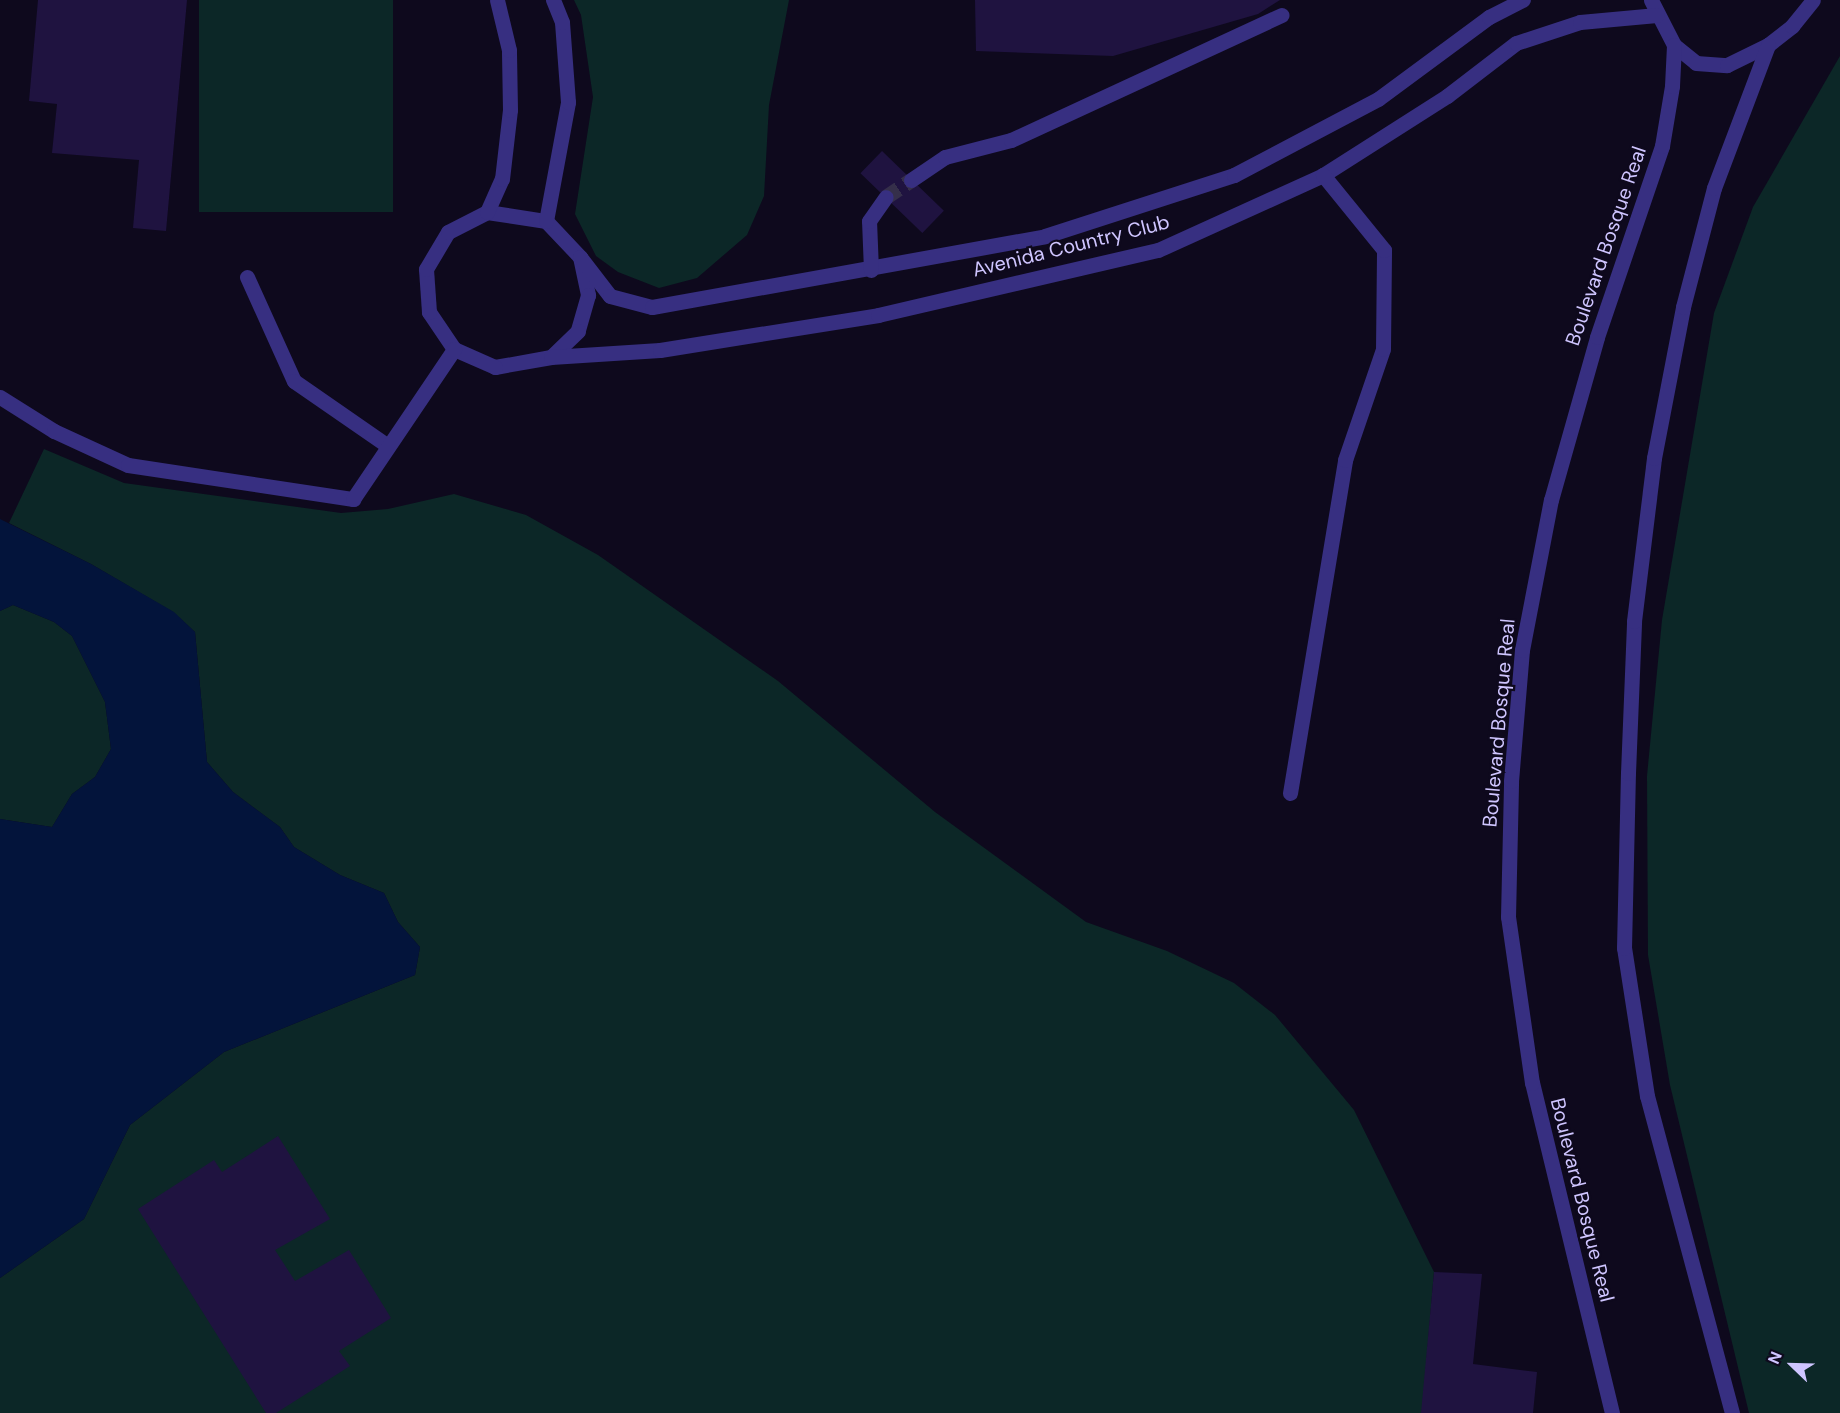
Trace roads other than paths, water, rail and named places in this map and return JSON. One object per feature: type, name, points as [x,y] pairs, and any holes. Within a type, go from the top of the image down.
[{"type":"street","points":[[487,212],[502,179],[510,110],[509,50],[497,0]]},
{"type":"street","points":[[546,221],[568,102],[562,22],[553,0]]},
{"type":"street","name":"Avenida Country Club","points":[[580,257],[610,296],[652,307],[871,270],[1046,236],[1234,175],[1378,99],[1489,16],[1523,0]]},
{"type":"street","points":[[1651,0],[1674,45],[1696,63],[1727,65],[1768,45],[1792,26],[1813,0]]},
{"type":"street","points":[[911,180],[945,157],[1011,140],[1282,15]]},
{"type":"street","name":"Avenida Country Club","points":[[551,357],[660,350],[879,315],[1158,250],[1323,175],[1447,96],[1516,43],[1580,22],[1657,15]]},
{"type":"street","name":"Boulevard Bosque Real","points":[[1612,1413],[1532,1083],[1508,917],[1511,781],[1522,650],[1551,500],[1597,337],[1662,146],[1672,86],[1674,45]]},
{"type":"street","points":[[1732,1413],[1647,1096],[1624,948],[1628,773],[1635,610],[1654,458],[1683,307],[1714,188],[1768,45]]},
{"type":"street","points":[[1290,793],[1345,460],[1383,349],[1384,250],[1323,175]]},
{"type":"street","points":[[871,270],[868,221],[886,197]]},
{"type":"street","points":[[487,212],[546,221],[580,257],[588,295],[578,331],[551,357],[495,367],[454,349],[429,312],[426,269],[448,231],[487,212]]},
{"type":"street","points":[[247,278],[294,381],[388,446]]},
{"type":"street","points":[[0,397],[54,431],[128,465],[353,498],[454,349]]},
{"type":"water","points":[[0,519],[91,564],[174,612],[195,632],[207,762],[233,792],[280,827],[294,847],[340,875],[384,893],[398,922],[420,947],[415,975],[224,1052],[130,1125],[84,1219],[0,1278],[0,819],[52,827],[72,794],[95,777],[111,749],[105,702],[72,636],[54,622],[13,605],[0,611]]},
{"type":"tunnel","points":[[886,197],[911,180]]}]
